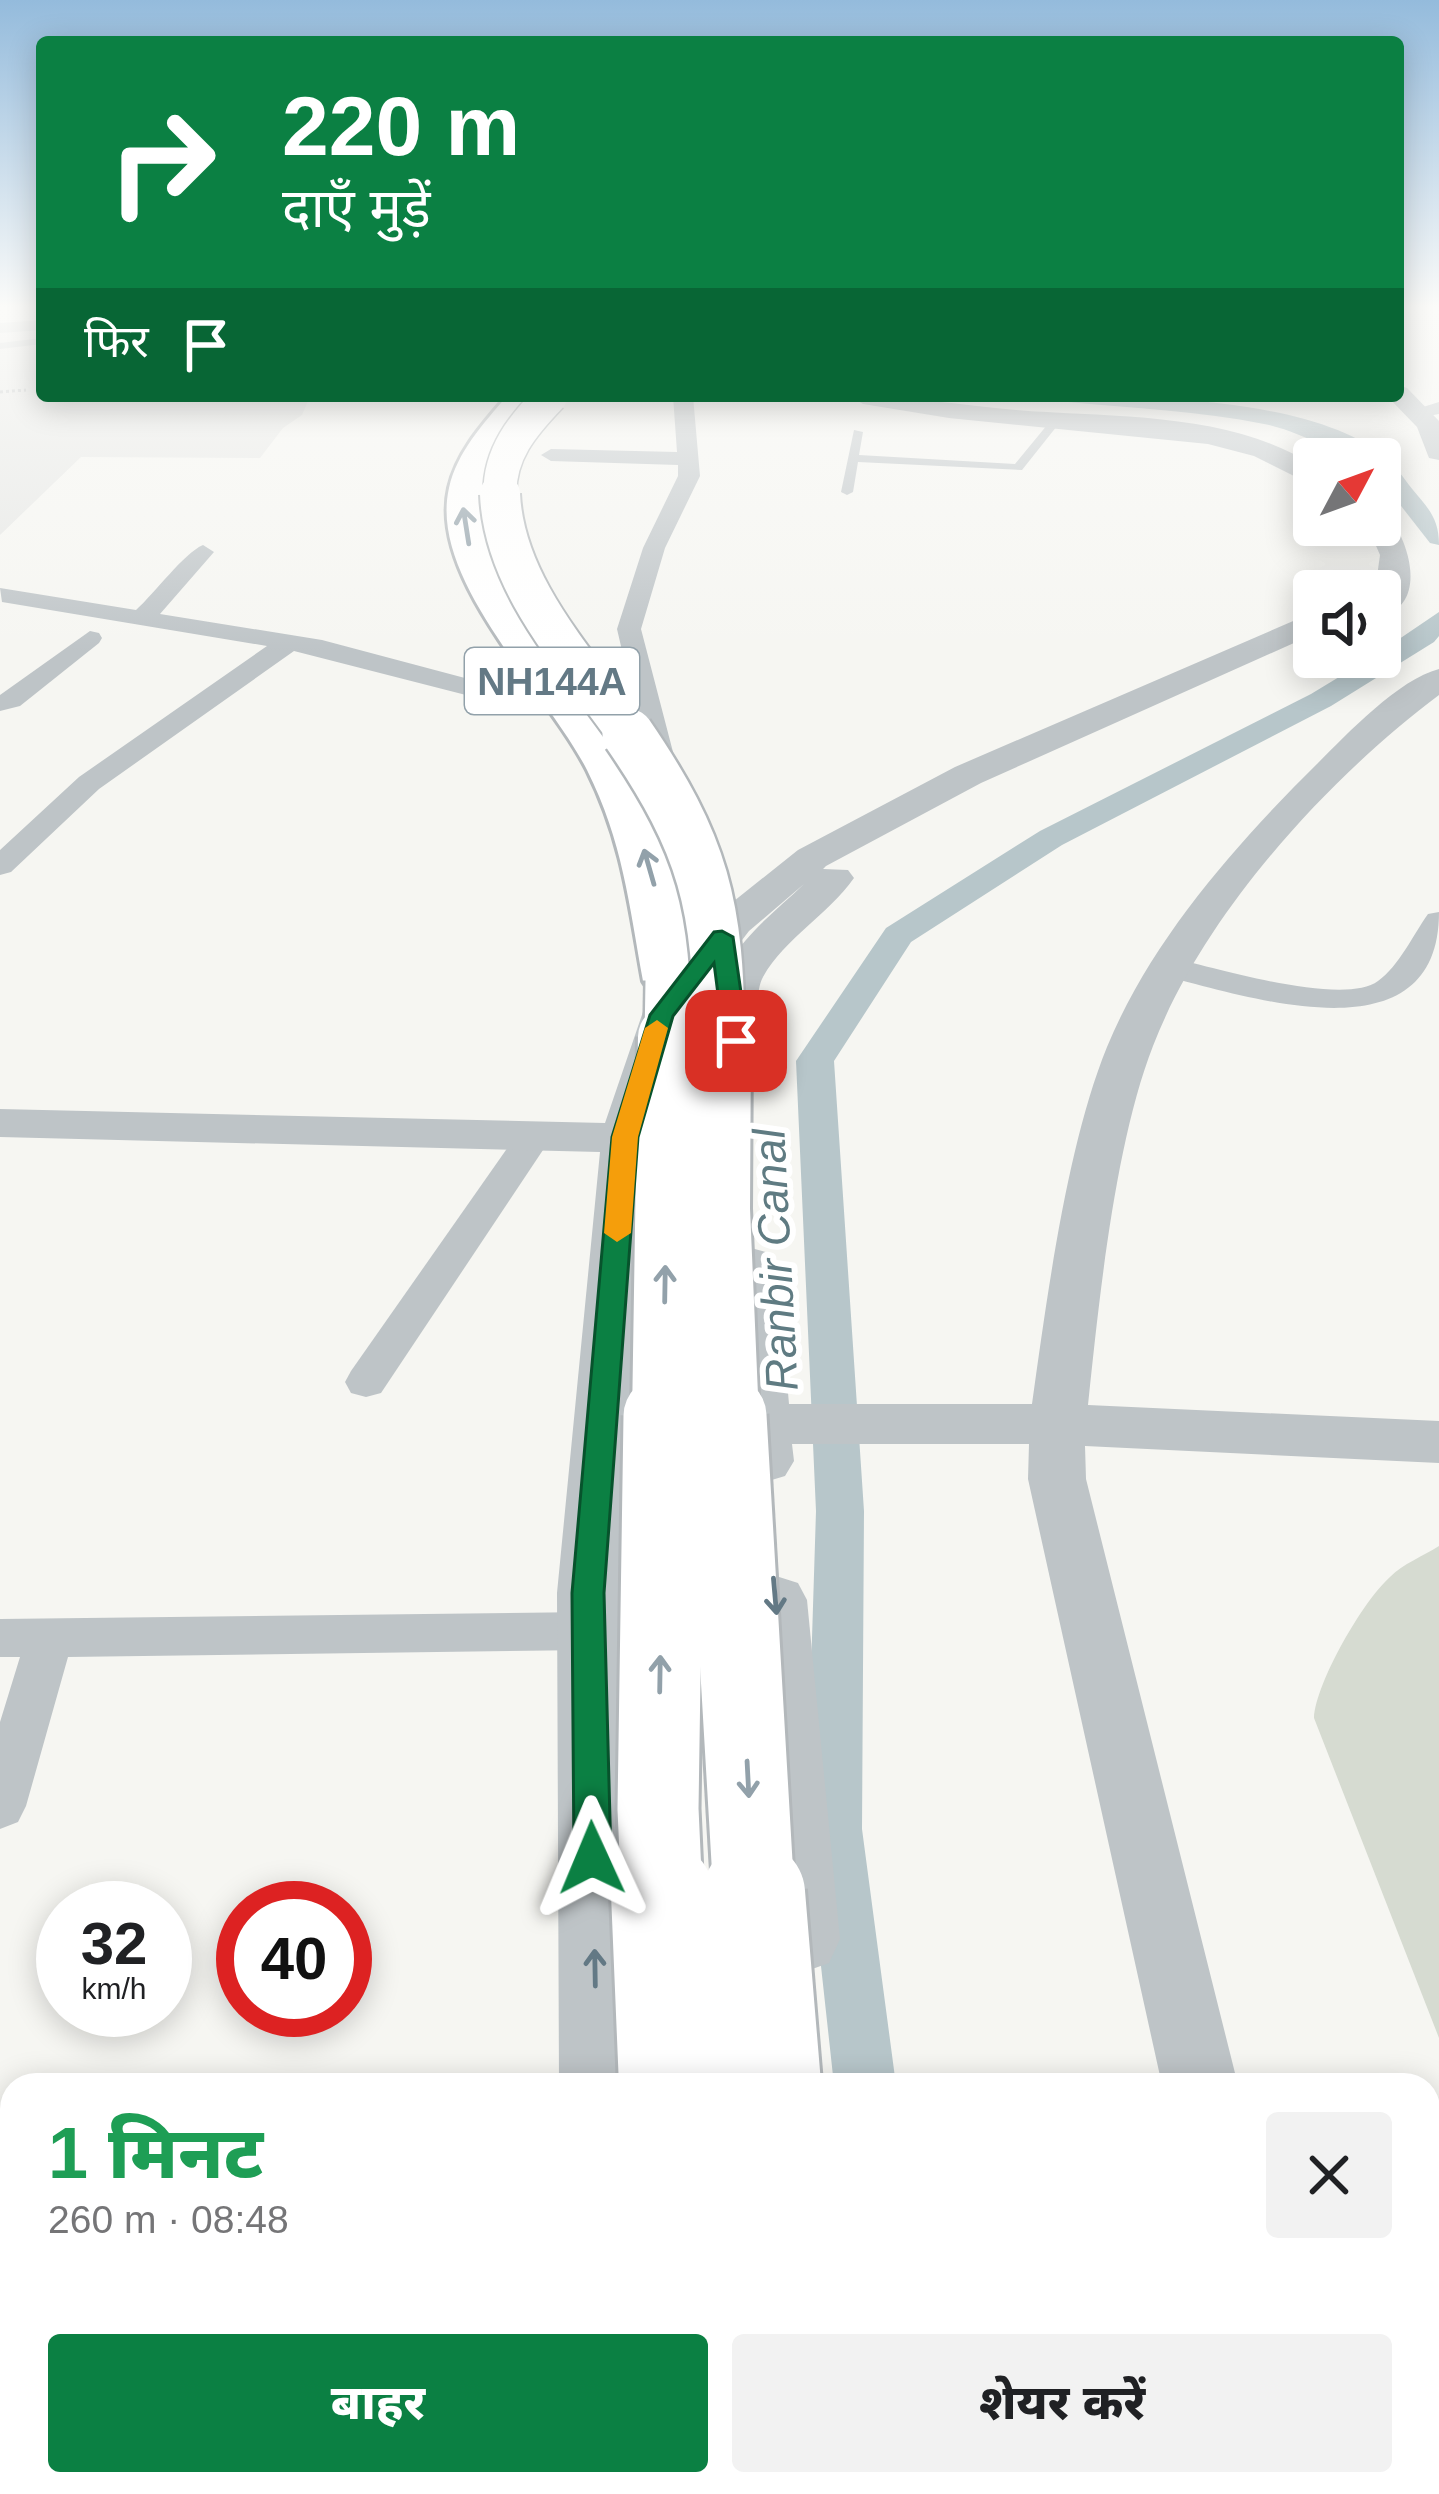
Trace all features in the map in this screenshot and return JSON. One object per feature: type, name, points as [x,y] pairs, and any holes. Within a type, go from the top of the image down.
[{"type":"highway","name":"NH144A","points":[[529,420],[490,434],[470,473],[463,523],[487,584],[592,736],[637,826],[652,874],[671,982],[658,1809],[669,2073]]},
{"type":"highway","name":"NH144A","points":[[537,420],[509,446],[499,477],[499,530],[526,589],[684,819],[706,884],[720,1038],[717,1208],[727,1438],[760,2000],[769,2073]]},
{"type":"street","points":[[558,420],[691,458]]},
{"type":"street","points":[[686,420],[691,458],[685,490],[650,561],[629,642],[667,781],[722,937],[734,1010],[772,1424],[812,2016]]},
{"type":"street","points":[[1050,420],[1217,438],[1277,455],[1293,465]]},
{"type":"street","points":[[1127,420],[1192,427],[1293,455]]},
{"type":"street","points":[[1427,420],[1439,452]]},
{"type":"street","points":[[141,618],[173,590],[203,552]]},
{"type":"street","points":[[2,595],[289,643],[505,698]]},
{"type":"street","points":[[597,2073],[589,1630],[625,1137],[662,1015],[755,902],[812,858],[915,800],[1293,631]]},
{"type":"street","points":[[0,703],[11,700],[90,638]]},
{"type":"street","points":[[0,866],[89,783],[289,643]]},
{"type":"street","points":[[734,1010],[737,986],[755,954],[824,885],[861,860],[970,800],[1293,654]]},
{"type":"street","points":[[1197,2073],[1061,1510],[1056,1424],[1093,1199],[1129,1048],[1169,967],[1255,853],[1373,730],[1439,679]]},
{"type":"street","points":[[1169,967],[1333,999],[1365,999],[1388,990],[1439,921]]},
{"type":"street","points":[[0,1123],[625,1137],[743,1144]]},
{"type":"street","points":[[366,1382],[533,1138]]},
{"type":"street","points":[[772,1424],[1056,1424],[1439,1442]]},
{"type":"street","points":[[0,1638],[589,1630]]},
{"type":"street","points":[[0,1806],[50,1636]]},
{"type":"lane","points":[[853,458],[1018,468],[1056,421]]},
{"type":"lane","points":[[847,492],[858,432]]},
{"type":"shaded area","points":[[0,420],[294,420],[260,458],[81,457],[0,535]]},
{"type":"shaded area","points":[[1439,1546],[1439,2038],[1314,1718],[1332,1664],[1367,1604],[1395,1572]]},
{"type":"waterway","points":[[1276,420],[1334,438]]},
{"type":"waterway","name":"Ranbir Canal","points":[[1401,490],[1439,538]]},
{"type":"waterway","name":"Ranbir Canal","points":[[864,2073],[834,1829],[840,1511],[815,1061],[898,935],[1051,838],[1321,700],[1425,636],[1439,620]]},
{"type":"slow traffic","points":[[617,1233],[625,1137],[657,1028]]},
{"type":"route","points":[[592,1858],[588,1593],[625,1137],[662,1015],[675,992],[722,937],[736,1041]]}]
